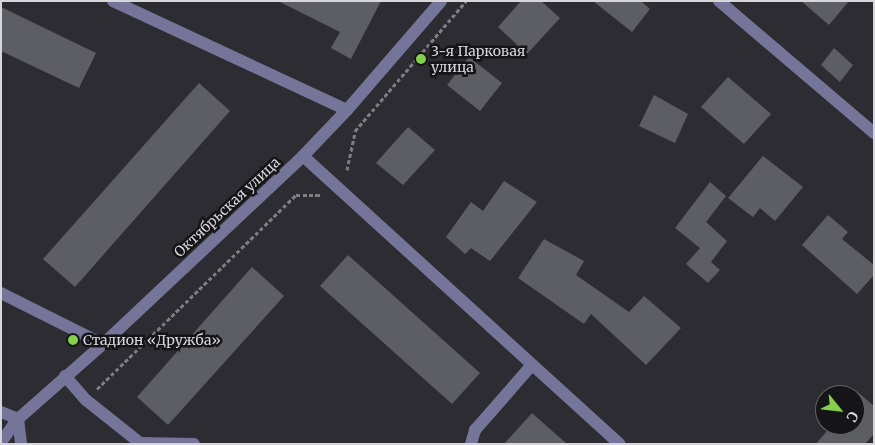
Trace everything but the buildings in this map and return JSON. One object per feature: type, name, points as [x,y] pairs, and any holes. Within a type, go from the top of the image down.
[{"type":"street","points":[[113,1],[347,110]]},
{"type":"street","name":"Октябрьская улица","points":[[1,442],[18,419],[64,376],[104,344],[303,156],[347,110],[441,1]]},
{"type":"street","points":[[719,1],[874,133]]},
{"type":"street","points":[[303,156],[620,444]]},
{"type":"street","points":[[1,293],[104,344]]},
{"type":"street","points":[[471,444],[475,430],[532,365]]},
{"type":"street","points":[[64,376],[86,400],[140,443],[194,444]]},
{"type":"street","points":[[1,412],[18,419],[22,444]]},
{"type":"path","points":[[346,170],[355,131],[466,1]]},
{"type":"path","points":[[86,400],[296,195],[325,195]]},
{"type":"place","name":"3-я Парковая улица","points":[[421,59]]},
{"type":"place","name":"Стадион «Дружба»","points":[[73,340]]}]
